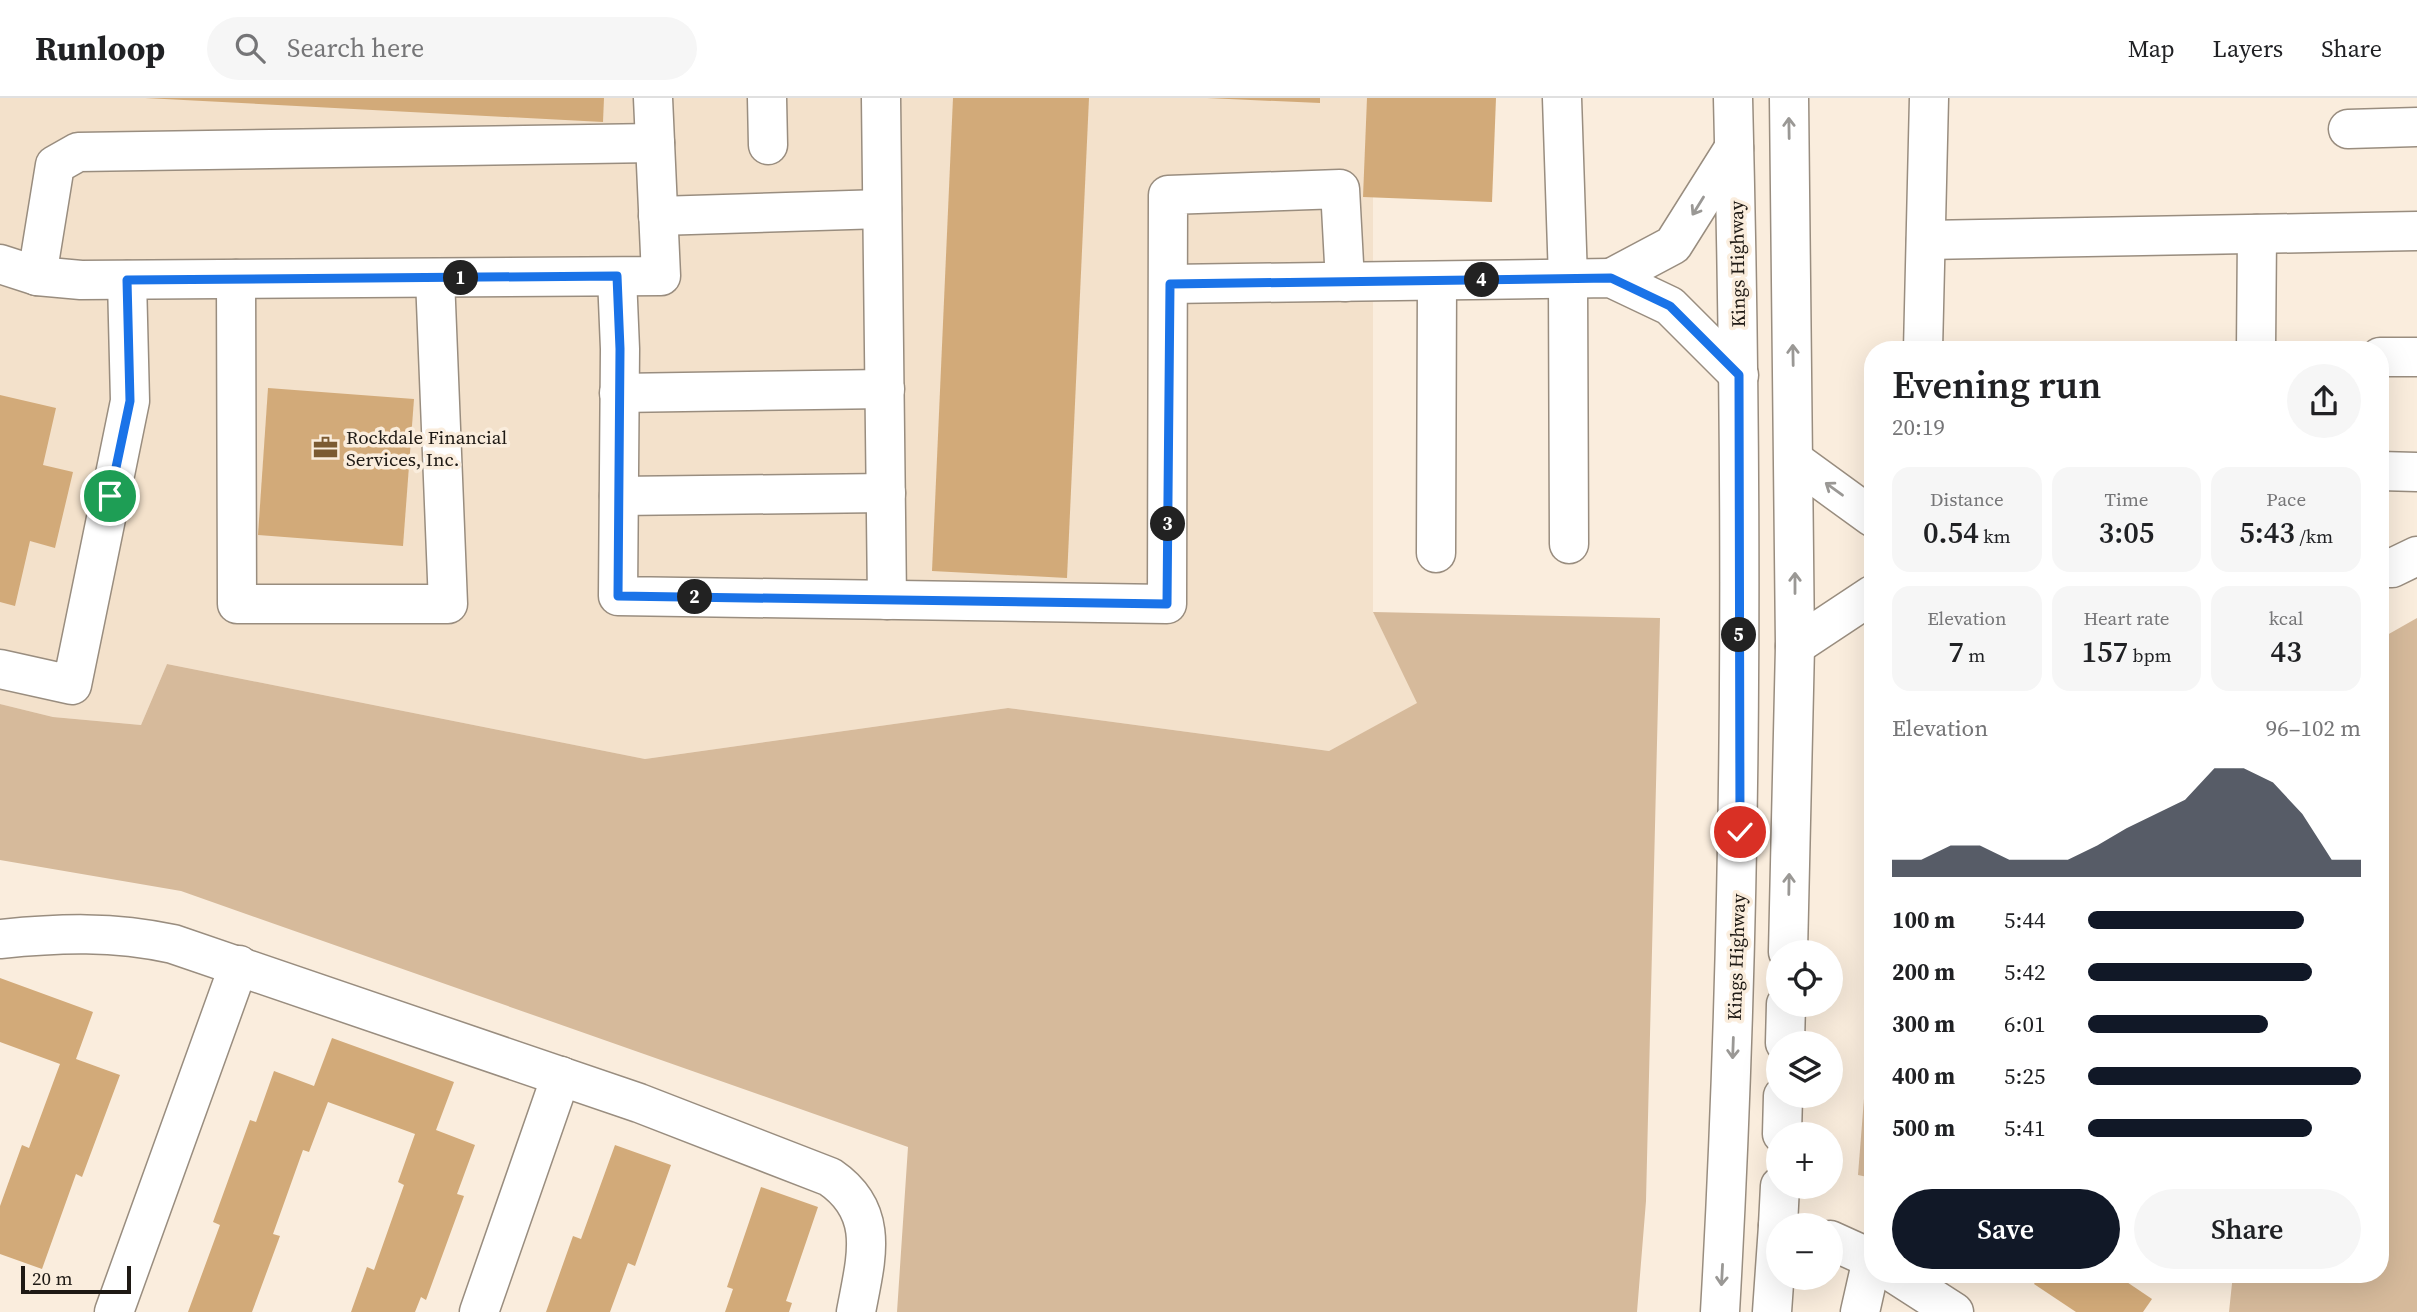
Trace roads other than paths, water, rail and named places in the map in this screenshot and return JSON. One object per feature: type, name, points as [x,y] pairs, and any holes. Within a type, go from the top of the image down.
[{"type":"main road","points":[[0,264],[37,276],[81,280],[661,276],[653,98]]},
{"type":"main road","points":[[767,98],[768,145]]},
{"type":"main road","points":[[881,98],[887,600]]},
{"type":"main road","points":[[1562,98],[1568,279],[1569,544]]},
{"type":"main road","name":"Kings Highway","points":[[1720,1312],[1731,1110],[1740,832],[1739,375],[1733,98]]},
{"type":"main road","points":[[1787,940],[1795,646],[1789,98]]},
{"type":"main road","points":[[1923,341],[1930,98]]},
{"type":"main road","points":[[2348,129],[2417,127]]},
{"type":"main road","points":[[37,276],[55,165],[78,152],[655,143]]},
{"type":"main road","points":[[1170,284],[1611,278],[1673,245],[1734,148]]},
{"type":"main road","points":[[617,276],[618,596],[1167,604],[1170,284],[1168,195],[1340,189],[1345,282]]},
{"type":"main road","points":[[658,216],[882,209]]},
{"type":"main road","points":[[1926,240],[2417,231]]},
{"type":"main road","points":[[2256,341],[2257,234]]},
{"type":"main road","points":[[236,279],[237,604],[448,604],[435,278]]},
{"type":"main road","points":[[1611,278],[1670,306],[1739,375]]},
{"type":"main road","points":[[0,669],[72,685],[130,401],[127,280]]},
{"type":"main road","points":[[1436,553],[1437,281]]},
{"type":"main road","points":[[2389,357],[2417,357]]},
{"type":"main road","points":[[619,393],[885,389]]},
{"type":"main road","points":[[1795,461],[1864,511]]},
{"type":"main road","points":[[2389,471],[2417,471]]},
{"type":"main road","points":[[619,496],[886,493]]},
{"type":"main road","points":[[2389,568],[2417,556]]},
{"type":"main road","points":[[1795,646],[1864,600]]},
{"type":"main road","points":[[0,939],[67,933],[130,935],[173,944],[639,1102],[830,1177],[849,1190],[863,1211],[866,1229],[856,1312]]},
{"type":"main road","points":[[114,1312],[239,965]]},
{"type":"main road","points":[[479,1312],[561,1076]]},
{"type":"main road","points":[[1843,1246],[1864,1255]]},
{"type":"main road","points":[[1860,1312],[1867,1283]]},
{"type":"main road","points":[[1909,1283],[1954,1312]]},
{"type":"main road","points":[[1772,1312],[1774,1290]]},
{"type":"place","name":"Rockdale Financial Services, Inc.","points":[[326,448]]}]
